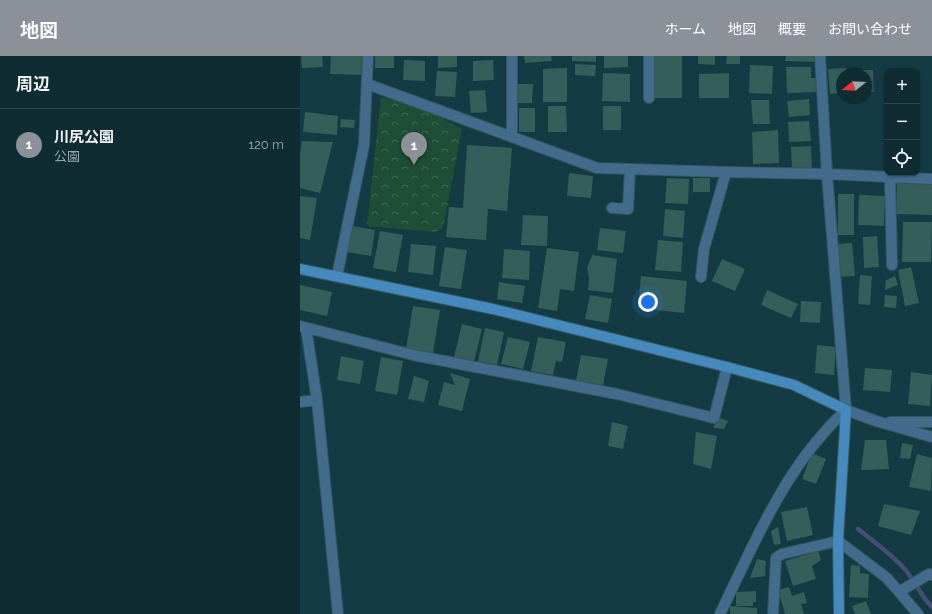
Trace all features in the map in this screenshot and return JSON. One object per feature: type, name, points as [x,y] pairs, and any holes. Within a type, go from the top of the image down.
[{"type":"street","points":[[337,276],[364,145],[368,84],[368,56]]},
{"type":"street","points":[[512,56],[512,136]]},
{"type":"street","points":[[649,56],[649,98]]},
{"type":"street","points":[[820,56],[827,174],[846,410],[838,541],[839,614]]},
{"type":"street","points":[[368,84],[597,168],[827,174],[932,179]]},
{"type":"street","points":[[612,208],[628,209],[630,169]]},
{"type":"street","points":[[701,277],[704,249],[726,172]]},
{"type":"street","points":[[890,178],[892,265]]},
{"type":"street","points":[[300,269],[493,309],[727,367],[794,385],[846,410],[876,421],[932,437]]},
{"type":"street","points":[[338,614],[317,400],[303,327],[413,354],[617,394],[714,418],[727,367]]},
{"type":"street","points":[[300,402],[317,400]]},
{"type":"street","points":[[720,614],[779,496],[811,448],[846,410]]},
{"type":"street","points":[[876,421],[932,422]]},
{"type":"street","points":[[838,541],[902,590],[918,614]]},
{"type":"street","points":[[773,614],[776,558],[782,554],[838,541]]},
{"type":"street","points":[[902,590],[927,576]]},
{"type":"green space","points":[[381,98],[408,99],[462,129],[443,228],[435,232],[367,226]]},
{"type":"building","points":[[301,56],[322,56],[323,67],[302,68]]},
{"type":"building","points":[[331,56],[362,56],[361,75],[330,74]]},
{"type":"building","points":[[375,56],[394,56],[394,68],[375,68]]},
{"type":"building","points":[[438,56],[457,56],[457,67],[438,68]]},
{"type":"building","points":[[524,56],[551,56],[552,61],[525,63]]},
{"type":"building","points":[[572,56],[596,56],[596,62],[572,61]]},
{"type":"building","points":[[604,56],[628,56],[628,67],[604,68]]},
{"type":"building","points":[[652,56],[682,56],[682,98],[654,98],[652,90]]},
{"type":"building","points":[[698,56],[715,56],[715,65],[698,64]]},
{"type":"building","points":[[727,56],[740,56],[740,64],[726,64]]},
{"type":"building","points":[[786,56],[816,56],[816,62],[785,61]]},
{"type":"building","points":[[404,60],[425,61],[425,81],[403,80]]},
{"type":"building","points":[[493,60],[494,80],[473,81],[473,61]]},
{"type":"building","points":[[575,64],[596,65],[595,76],[575,75]]},
{"type":"building","points":[[750,65],[773,66],[772,94],[749,93]]},
{"type":"building","points":[[786,67],[811,67],[811,78],[819,78],[820,92],[787,93]]},
{"type":"building","points":[[567,68],[567,102],[543,102],[543,69]]},
{"type":"building","points":[[828,69],[836,69],[836,94],[830,94]]},
{"type":"building","points":[[872,70],[873,70],[874,92],[872,92]]},
{"type":"building","points":[[437,71],[457,72],[455,97],[435,96]]},
{"type":"building","points":[[603,73],[630,74],[630,102],[602,101]]},
{"type":"building","points":[[729,73],[729,98],[699,98],[699,74]]},
{"type":"building","points":[[518,84],[533,84],[532,103],[517,103]]},
{"type":"building","points":[[485,90],[487,112],[471,113],[469,91]]},
{"type":"building","points":[[809,99],[810,115],[789,117],[787,101]]},
{"type":"building","points":[[751,100],[769,100],[770,124],[753,124]]},
{"type":"building","points":[[548,106],[566,106],[567,132],[548,132]]},
{"type":"building","points":[[603,106],[621,106],[621,130],[603,130]]},
{"type":"building","points":[[519,108],[535,108],[535,132],[519,132]]},
{"type":"building","points":[[305,112],[338,116],[337,135],[303,132]]},
{"type":"building","points":[[341,119],[355,120],[354,128],[340,127]]},
{"type":"building","points":[[809,121],[811,141],[789,142],[788,122]]},
{"type":"building","points":[[778,130],[779,163],[753,164],[752,132]]},
{"type":"building","points":[[302,141],[333,142],[320,193],[300,188],[300,153]]},
{"type":"building","points":[[467,145],[512,148],[507,211],[488,209],[486,240],[446,237],[449,207],[463,208]]},
{"type":"building","points":[[811,146],[812,168],[792,169],[791,147]]},
{"type":"building","points":[[569,173],[593,176],[591,198],[567,196]]},
{"type":"building","points":[[667,178],[689,179],[688,204],[665,203]]},
{"type":"building","points":[[693,178],[710,178],[710,192],[693,192]]},
{"type":"building","points":[[897,183],[932,184],[932,215],[896,214]]},
{"type":"building","points":[[838,194],[854,194],[854,235],[838,235]]},
{"type":"building","points":[[859,195],[885,196],[884,226],[858,225]]},
{"type":"building","points":[[300,196],[317,198],[310,240],[300,238]]},
{"type":"building","points":[[665,209],[685,211],[683,238],[663,236]]},
{"type":"building","points":[[523,215],[548,216],[547,246],[521,245]]},
{"type":"building","points":[[903,222],[932,222],[931,262],[902,262]]},
{"type":"building","points":[[352,226],[375,230],[371,256],[347,252]]},
{"type":"building","points":[[600,228],[626,231],[623,253],[597,250]]},
{"type":"building","points":[[380,231],[403,235],[396,272],[373,268]]},
{"type":"building","points":[[877,236],[879,267],[864,268],[863,237]]},
{"type":"building","points":[[658,240],[683,242],[681,272],[655,270]]},
{"type":"building","points":[[852,243],[855,276],[839,277],[837,244]]},
{"type":"building","points":[[411,244],[436,246],[433,275],[408,272]]},
{"type":"building","points":[[445,247],[467,250],[461,289],[439,286]]},
{"type":"building","points":[[547,248],[579,252],[574,291],[560,289],[557,311],[538,308]]},
{"type":"building","points":[[504,249],[530,251],[529,280],[502,278]]},
{"type":"building","points":[[592,255],[617,259],[613,293],[588,290],[589,278],[587,268]]},
{"type":"building","points":[[722,259],[745,269],[735,291],[712,281]]},
{"type":"building","points":[[911,267],[919,303],[905,306],[898,270]]},
{"type":"building","points":[[860,275],[872,276],[870,305],[858,304]]},
{"type":"building","points":[[641,276],[687,281],[684,313],[638,308]]},
{"type":"building","points":[[895,276],[898,285],[885,290],[886,280]]},
{"type":"building","points":[[499,282],[525,286],[522,303],[497,299]]},
{"type":"building","points":[[300,285],[332,292],[327,316],[300,310]]},
{"type":"building","points":[[767,290],[798,304],[791,318],[761,305]]},
{"type":"building","points":[[590,295],[612,299],[608,323],[585,319]]},
{"type":"building","points":[[885,295],[897,296],[896,308],[884,307]]},
{"type":"building","points":[[801,301],[821,302],[820,323],[800,322]]},
{"type":"building","points":[[413,306],[440,310],[433,353],[406,349]]},
{"type":"building","points":[[462,324],[482,329],[474,362],[454,357]]},
{"type":"building","points":[[485,328],[504,332],[497,365],[478,361]]},
{"type":"building","points":[[508,337],[530,342],[523,369],[501,364]]},
{"type":"building","points":[[538,337],[566,342],[562,362],[556,361],[553,375],[531,371]]},
{"type":"building","points":[[817,345],[836,347],[834,375],[815,373]]},
{"type":"building","points":[[581,355],[608,359],[603,385],[576,381]]},
{"type":"building","points":[[341,356],[364,361],[360,384],[337,380]]},
{"type":"building","points":[[381,357],[403,361],[397,395],[375,391]]},
{"type":"building","points":[[865,368],[892,370],[890,392],[863,390]]},
{"type":"building","points":[[911,372],[932,375],[930,406],[908,404]]},
{"type":"building","points":[[450,373],[470,379],[462,411],[438,405],[444,382],[455,385]]},
{"type":"building","points":[[414,376],[429,381],[424,402],[408,399]]},
{"type":"building","points":[[718,417],[728,421],[724,429],[713,428]]},
{"type":"building","points":[[612,422],[628,426],[623,449],[608,446]]},
{"type":"building","points":[[696,432],[717,436],[711,469],[693,464]]},
{"type":"building","points":[[865,440],[886,440],[889,469],[861,470]]},
{"type":"building","points":[[902,443],[913,445],[910,459],[900,458]]},
{"type":"building","points":[[812,453],[826,459],[816,484],[802,479]]},
{"type":"building","points":[[917,454],[932,458],[931,491],[909,487]]},
{"type":"building","points":[[884,504],[920,511],[911,535],[878,526]]},
{"type":"building","points":[[807,507],[813,535],[787,541],[781,512]]},
{"type":"building","points":[[778,527],[781,544],[774,545],[771,531]]},
{"type":"building","points":[[818,551],[821,560],[812,566],[816,579],[793,586],[785,561]]},
{"type":"building","points":[[757,559],[766,561],[765,576],[750,578]]},
{"type":"building","points":[[851,565],[860,566],[860,573],[869,574],[868,598],[849,597]]},
{"type":"building","points":[[789,587],[792,596],[804,592],[807,603],[801,604],[804,614],[785,614],[778,590]]},
{"type":"building","points":[[756,591],[756,602],[753,602],[753,606],[736,606],[736,592]]},
{"type":"building","points":[[866,601],[871,614],[855,614],[852,606]]},
{"type":"building","points":[[730,606],[757,608],[757,614],[730,614]]},
{"type":"waterway","points":[[858,529],[903,567],[932,607]]},
{"type":"place","name":"川尻公園","points":[[414,165]]}]
